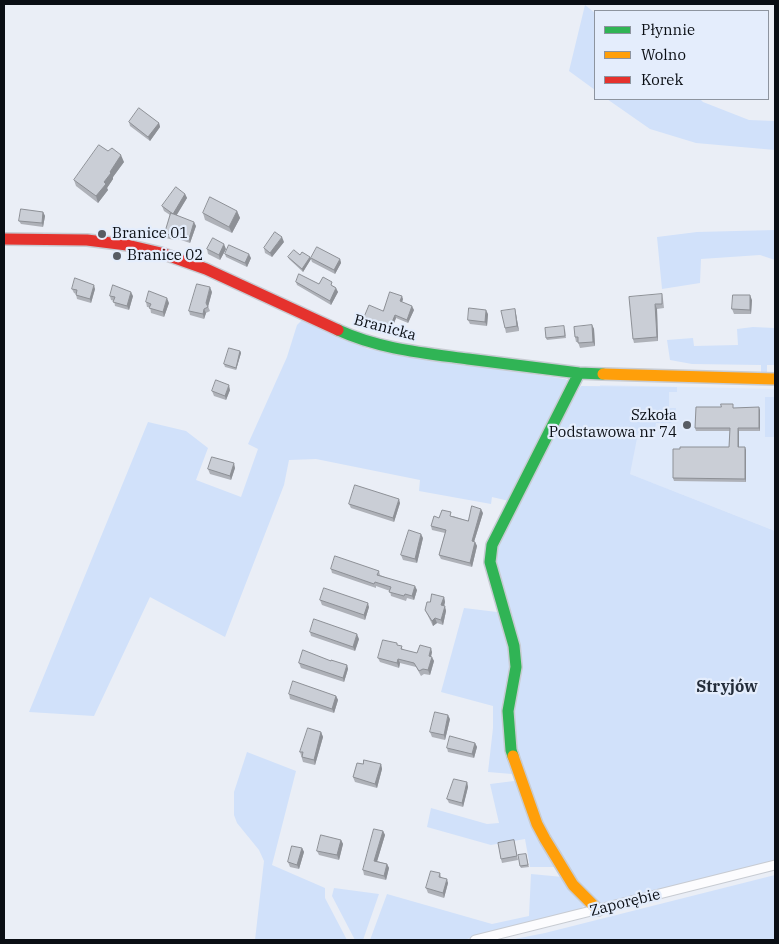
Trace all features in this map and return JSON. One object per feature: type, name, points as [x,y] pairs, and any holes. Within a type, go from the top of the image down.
[{"type":"street","name":"Branicka","points":[[4,238],[78,240],[149,250],[206,269],[321,323],[375,344],[420,353],[578,373],[775,379]]},
{"type":"street","points":[[578,373],[492,545],[490,562],[500,605],[514,646],[516,667],[508,711],[511,750],[537,824],[545,839],[573,885],[598,910]]},
{"type":"street","name":"Zaporębie","points":[[475,940],[775,865]]},
{"type":"shaded area","points":[[585,5],[594,12],[594,89],[569,71]]},
{"type":"shaded area","points":[[608,100],[701,100],[749,120],[775,121],[775,150],[696,143],[650,129]]},
{"type":"shaded area","points":[[775,230],[775,260],[760,255],[701,259],[700,283],[662,289],[657,237],[697,232]]},
{"type":"shaded area","points":[[302,320],[368,349],[569,381],[509,501],[492,497],[491,504],[419,491],[420,480],[316,459],[289,460],[284,485],[225,637],[150,597],[94,716],[29,712],[148,422],[186,431],[208,448],[196,480],[241,497],[258,449],[248,444],[287,357],[297,325]]},
{"type":"shaded area","points":[[753,327],[775,328],[775,365],[767,365],[767,372],[761,372],[761,365],[692,364],[670,360],[667,340],[693,338],[694,346],[738,345],[737,329]]},
{"type":"shaded area","name":"Szkoła Podstawowa nr 74","points":[[600,385],[775,389],[775,531],[599,462]]},
{"type":"shaded area","points":[[581,386],[677,387],[677,392],[669,392],[669,408],[676,408],[675,418],[671,423],[656,423],[655,429],[638,433],[630,474],[775,531],[775,861],[598,905],[587,895],[551,848],[515,746],[511,712],[519,667],[495,565],[500,540],[557,426]]},
{"type":"shaded area","points":[[765,397],[775,397],[775,437],[765,437]]},
{"type":"shaded area","points":[[464,608],[497,612],[510,645],[514,767],[512,774],[488,772],[493,728],[493,706],[441,692]]},
{"type":"shaded area","points":[[247,752],[296,771],[272,865],[325,888],[325,898],[347,940],[255,940],[264,861],[259,850],[237,823],[234,815],[234,792]]},
{"type":"shaded area","points":[[517,782],[557,867],[530,867],[525,839],[491,845],[427,827],[431,808],[487,824],[499,823],[490,784]]},
{"type":"shaded area","points":[[531,874],[563,877],[583,902],[584,906],[578,911],[463,940],[370,940],[387,894],[492,924],[529,916]]},
{"type":"shaded area","points":[[775,875],[775,940],[510,940],[545,933]]},
{"type":"shaded area","points":[[334,888],[379,894],[363,940],[355,940],[332,896]]},
{"type":"building","points":[[139,108],[159,123],[148,137],[129,122]]},
{"type":"building","points":[[99,145],[108,151],[112,148],[121,155],[104,182],[106,184],[96,196],[74,180]]},
{"type":"building","points":[[176,187],[185,194],[173,214],[162,206]]},
{"type":"building","points":[[210,197],[237,211],[229,227],[203,213]]},
{"type":"building","points":[[21,209],[43,212],[42,223],[19,221]]},
{"type":"building","points":[[171,213],[194,222],[189,239],[165,233]]},
{"type":"building","points":[[275,232],[282,237],[270,253],[264,248]]},
{"type":"building","points":[[213,238],[224,244],[219,255],[207,249]]},
{"type":"building","points":[[229,245],[249,254],[245,263],[225,254]]},
{"type":"building","points":[[317,247],[340,259],[334,270],[311,258]]},
{"type":"building","points":[[294,250],[300,255],[302,252],[310,257],[302,269],[288,257]]},
{"type":"building","points":[[299,274],[319,284],[323,277],[332,282],[331,285],[336,288],[330,301],[296,282]]},
{"type":"building","points":[[75,278],[94,285],[90,299],[76,295],[77,290],[72,289]]},
{"type":"building","points":[[197,284],[210,287],[206,303],[208,307],[204,309],[203,314],[189,311]]},
{"type":"building","points":[[113,285],[131,292],[127,306],[113,302],[115,297],[110,296]]},
{"type":"building","points":[[149,291],[167,298],[163,312],[149,308],[151,304],[146,302]]},
{"type":"building","points":[[390,292],[402,296],[400,301],[412,306],[407,320],[395,315],[390,327],[364,317],[369,305],[383,311]]},
{"type":"building","points":[[662,294],[662,304],[655,304],[657,337],[633,339],[629,297]]},
{"type":"building","points":[[733,295],[750,295],[750,310],[732,309]]},
{"type":"building","points":[[469,308],[486,310],[485,322],[468,320]]},
{"type":"building","points":[[515,309],[517,326],[505,328],[501,311]]},
{"type":"building","points":[[592,325],[593,342],[578,343],[574,327]]},
{"type":"building","points":[[564,326],[565,336],[546,338],[545,328]]},
{"type":"building","points":[[229,348],[240,351],[236,368],[224,364]]},
{"type":"building","points":[[216,380],[229,385],[225,396],[212,391]]},
{"type":"building","points":[[721,404],[733,404],[733,408],[759,407],[759,428],[738,428],[738,447],[745,447],[745,479],[673,478],[673,449],[680,449],[680,447],[729,447],[730,428],[695,428],[696,407],[721,407]]},
{"type":"building","points":[[212,457],[234,463],[230,476],[208,469]]},
{"type":"building","points":[[355,485],[399,499],[393,518],[349,504]]},
{"type":"building","points":[[472,506],[481,509],[472,541],[475,542],[470,563],[439,555],[446,530],[431,526],[434,516],[439,518],[442,510],[451,512],[450,516],[468,521]]},
{"type":"building","points":[[409,530],[421,534],[415,559],[401,555]]},
{"type":"building","points":[[335,556],[379,571],[377,575],[415,586],[412,596],[389,592],[391,587],[375,582],[374,584],[331,569]]},
{"type":"building","points":[[324,588],[368,603],[364,615],[320,600]]},
{"type":"building","points":[[432,594],[444,597],[441,605],[445,606],[441,620],[435,618],[432,621],[425,610]]},
{"type":"building","points":[[314,619],[357,634],[353,647],[310,632]]},
{"type":"building","points":[[383,640],[397,643],[397,645],[402,646],[401,649],[417,653],[420,645],[431,648],[429,656],[432,657],[428,670],[423,669],[419,671],[414,663],[398,659],[397,663],[378,658]]},
{"type":"building","points":[[303,650],[347,665],[343,678],[299,663]]},
{"type":"building","points":[[293,681],[336,696],[332,709],[289,694]]},
{"type":"building","points":[[435,712],[448,715],[444,735],[430,732]]},
{"type":"building","points":[[308,728],[321,732],[314,760],[302,757],[303,752],[300,752]]},
{"type":"building","points":[[450,736],[475,743],[472,754],[447,748]]},
{"type":"building","points":[[364,760],[381,764],[375,784],[353,777],[357,763],[363,764]]},
{"type":"building","points":[[454,779],[467,782],[462,803],[447,799]]},
{"type":"building","points":[[374,829],[383,831],[374,861],[387,864],[384,876],[363,870]]},
{"type":"building","points":[[321,835],[341,840],[337,855],[317,851]]},
{"type":"building","points":[[514,840],[517,856],[501,859],[498,843]]},
{"type":"building","points":[[292,846],[302,848],[297,865],[288,862]]},
{"type":"building","points":[[526,854],[528,865],[520,866],[518,855]]},
{"type":"building","points":[[431,871],[440,873],[439,877],[447,879],[443,893],[426,888]]},
{"type":"traffic: fast","points":[[338,330],[369,342],[418,352],[579,373],[603,374]]},
{"type":"traffic: fast","points":[[513,756],[508,711],[516,667],[514,646],[490,562],[492,545],[579,373]]},
{"type":"traffic: slow","points":[[603,374],[775,379]]},
{"type":"traffic: slow","points":[[513,756],[537,824],[545,839],[573,885],[598,910]]},
{"type":"traffic: jam","points":[[4,239],[87,240],[127,245],[161,253],[206,269],[338,330]]},
{"type":"place","name":"Branice 01","points":[[102,234]]},
{"type":"place","name":"Branice 02","points":[[117,256]]},
{"type":"place","name":"Szkoła Podstawowa nr 74","points":[[687,425]]},
{"type":"district","name":"Stryjów","points":[[727,687]]}]
